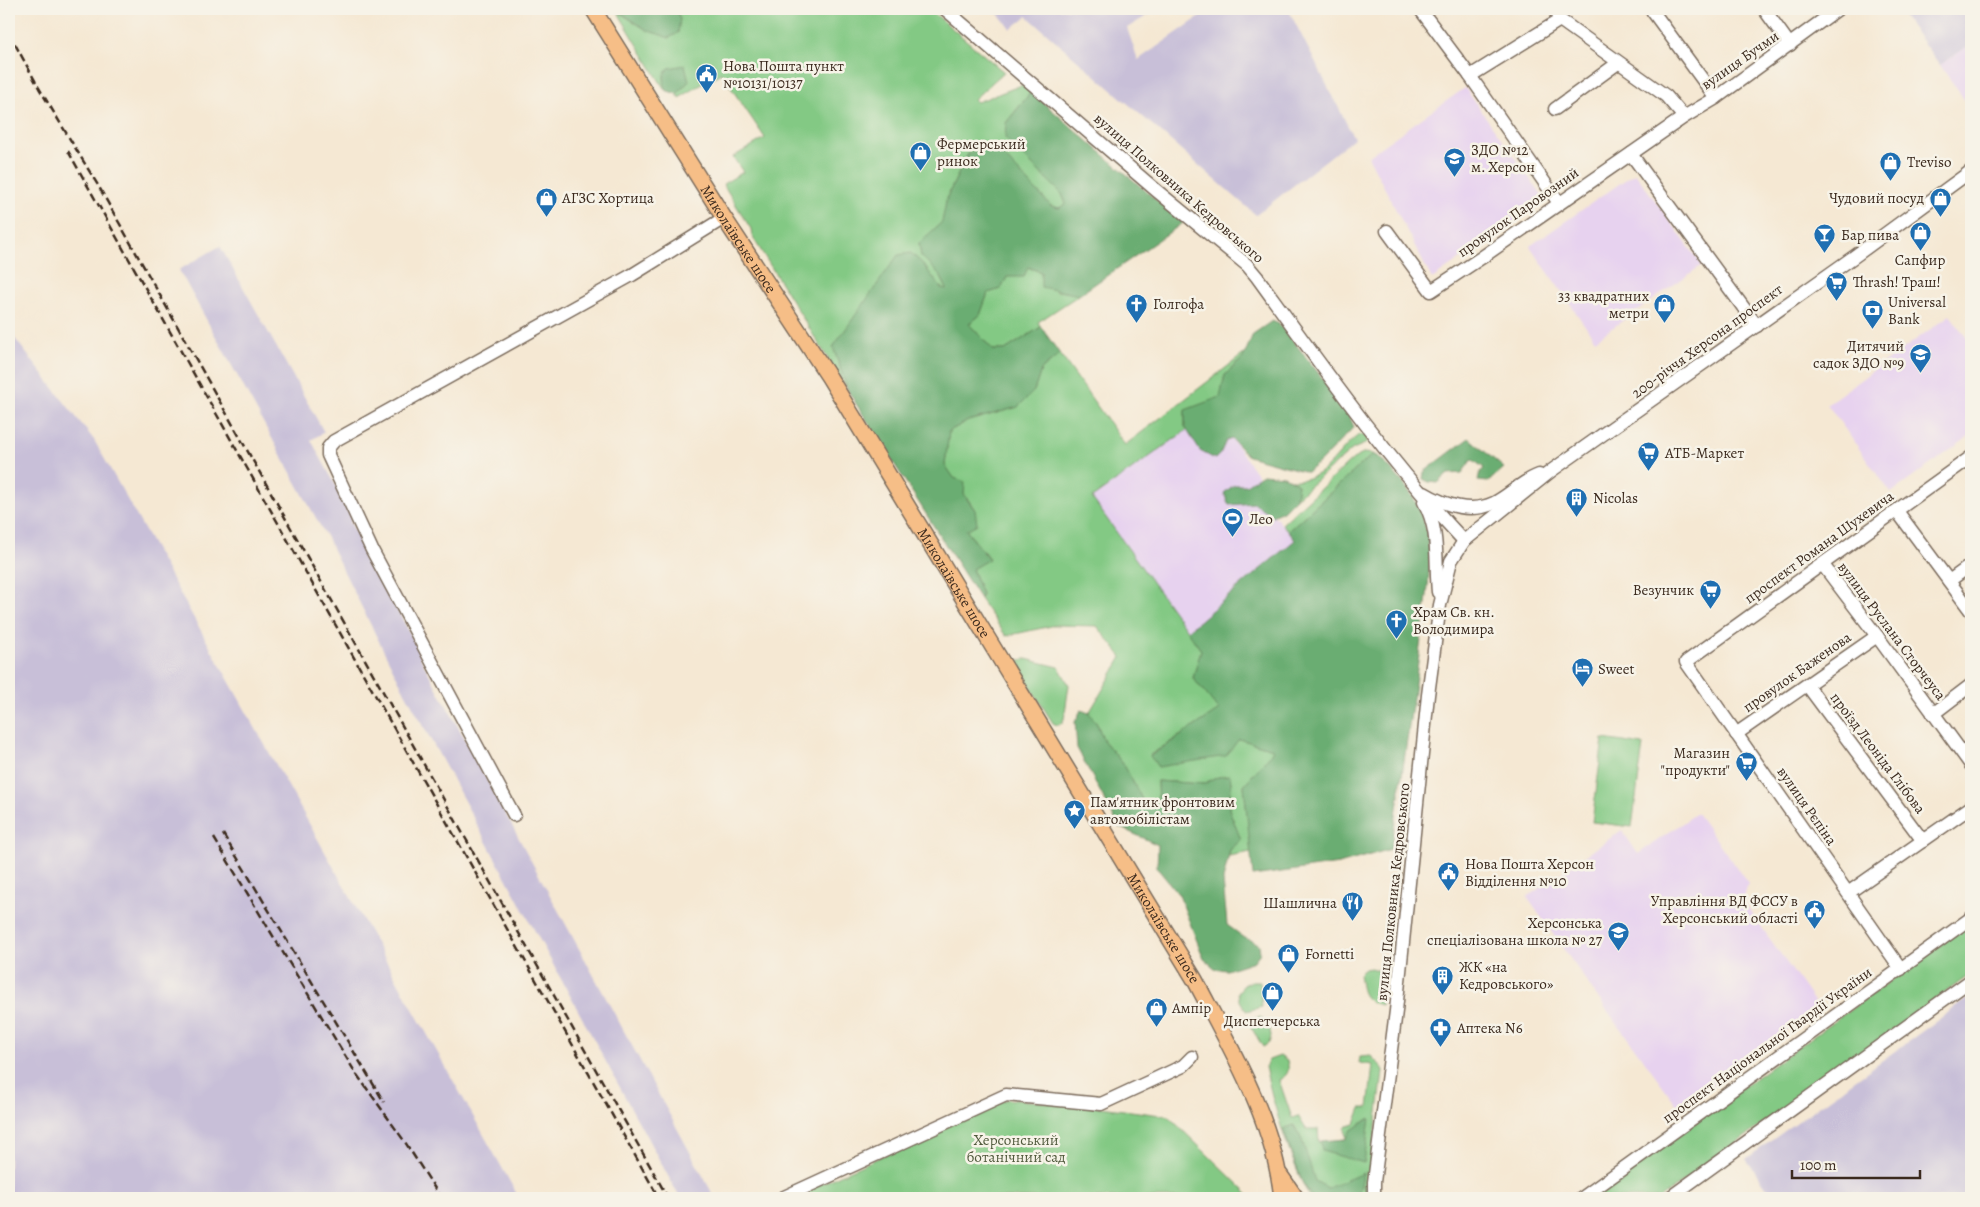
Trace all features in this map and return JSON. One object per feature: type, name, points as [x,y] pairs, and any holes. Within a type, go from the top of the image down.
[{"type":"main road","name":"Миколаївське шосе","points":[[593,9],[724,218],[829,377],[1195,980],[1244,1072],[1270,1141],[1280,1175],[1282,1198]]},
{"type":"main road","name":"Миколаївське шосе","points":[[1280,1175],[1296,1198]]},
{"type":"street","name":"вулиця Полковника Кедровського","points":[[945,9],[1258,277],[1338,391],[1418,490],[1464,541],[1451,561],[1440,605],[1428,695],[1396,1011],[1374,1182],[1374,1198]]},
{"type":"street","points":[[1420,9],[1470,76],[1559,203]]},
{"type":"street","points":[[1651,9],[1716,98]]},
{"type":"street","points":[[1764,9],[1790,45]]},
{"type":"street","name":"вулиця Бучми","points":[[1684,117],[1716,98],[1838,9]]},
{"type":"street","points":[[1470,76],[1557,14],[1618,63],[1666,96],[1684,117]]},
{"type":"street","points":[[1555,109],[1618,63]]},
{"type":"street","name":"провулок Паровозний","points":[[1387,231],[1431,291],[1684,117]]},
{"type":"street","points":[[1631,154],[1757,326]]},
{"type":"street","name":"200-річчя Херсона проспект","points":[[1464,541],[1551,471],[1757,326],[1971,171]]},
{"type":"street","points":[[514,815],[372,550],[328,455],[328,448],[334,441],[632,275],[724,218]]},
{"type":"street","name":"проспект Романа Шухевича","points":[[1686,662],[1971,457]]},
{"type":"street","name":"вулиця Полковника Кедровського","points":[[1418,490],[1452,506],[1470,508],[1494,503],[1530,478],[1551,471]]},
{"type":"street","name":"вулиця Полковника Кедровського","points":[[1418,490],[1427,507],[1437,541],[1437,579],[1440,605]]},
{"type":"street","points":[[1897,510],[1971,611]]},
{"type":"street","name":"вулиця Руслана Сторчеуса","points":[[1823,565],[1971,765]]},
{"type":"street","points":[[1949,581],[1971,565]]},
{"type":"street","name":"провулок Баженова","points":[[1736,734],[1877,636]]},
{"type":"street","name":"вулиця Рєпіна","points":[[1686,662],[1901,969]]},
{"type":"street","name":"проїзд Леоніда Глібова","points":[[1807,685],[1923,841]]},
{"type":"street","points":[[1933,714],[1971,686]]},
{"type":"street","points":[[1848,893],[1971,807]]},
{"type":"street","name":"проспект Національної Гвардії України","points":[[1582,1198],[1971,918]]},
{"type":"street","points":[[1669,1198],[1971,980]]},
{"type":"street","points":[[782,1198],[1006,1096],[1101,1104],[1183,1066],[1192,1057]]},
{"type":"street","name":"вулиця Полковника Кедровського","points":[[1367,1198],[1374,1182]]},
{"type":"shaded area","points":[[994,9],[1158,9],[1127,28],[1138,60],[1211,9],[1222,9],[1226,14],[1233,9],[1285,9],[1289,11],[1354,138],[1256,215],[1027,16],[1011,29]]},
{"type":"shaded area","points":[[1898,9],[1971,9],[1971,44],[1940,65]]},
{"type":"shaded area","points":[[1971,44],[1971,109],[1940,65]]},
{"type":"shaded area","name":"ЗДО №12 м. Херсон","points":[[1465,88],[1545,200],[1432,279],[1368,156]]},
{"type":"shaded area","points":[[1635,173],[1702,265],[1595,340],[1530,246]]},
{"type":"shaded area","points":[[220,246],[324,432],[311,440],[354,519],[350,522],[420,652],[421,659],[715,1198],[680,1198],[399,681],[327,538],[179,270]]},
{"type":"shaded area","name":"Дитячий садок ЗДО №9","points":[[1950,315],[1971,344],[1971,435],[1891,493],[1827,404]]},
{"type":"shaded area","points":[[9,331],[94,440],[519,1198],[9,1198]]},
{"type":"shaded area","points":[[1187,430],[1232,439],[1259,477],[1246,485],[1296,540],[1187,631],[1091,498]]},
{"type":"shaded area","points":[[1697,813],[1748,883],[1743,901],[1818,1007],[1680,1109],[1527,897],[1622,830],[1638,854]]},
{"type":"shaded area","points":[[1971,996],[1971,1198],[1774,1198],[1746,1159]]},
{"type":"green space","points":[[615,9],[676,9],[680,19],[678,33],[669,38],[647,30]]},
{"type":"green space","points":[[676,9],[929,9],[1004,72],[974,99],[977,102],[1022,85],[1031,92],[1006,123],[1062,194],[1066,204],[1059,208],[1051,206],[996,148],[968,154],[947,197],[943,222],[919,243],[921,256],[940,275],[947,289],[941,288],[922,263],[833,347],[848,391],[752,236],[751,229],[723,184],[743,172],[733,157],[765,138],[721,73],[679,98],[677,94],[689,81],[664,75],[665,90],[617,11],[647,30],[680,19]]},
{"type":"green space","points":[[685,65],[689,81],[677,94],[665,90],[664,74],[669,68]]},
{"type":"green space","points":[[1031,92],[1183,223],[1079,295],[1041,287],[1041,272],[1028,267],[1024,277],[1007,277],[1001,289],[988,293],[980,315],[969,324],[993,350],[1005,350],[1041,327],[1060,354],[1041,370],[1034,391],[1018,407],[968,421],[949,431],[945,465],[954,478],[965,482],[964,495],[975,510],[977,524],[966,530],[989,559],[972,569],[982,594],[980,599],[848,391],[833,347],[898,255],[911,253],[922,263],[941,288],[947,289],[940,275],[921,256],[919,243],[942,222],[947,197],[968,154],[980,148],[996,148],[1051,206],[1059,208],[1066,204],[1062,194],[1005,138],[1006,123]]},
{"type":"green space","points":[[1027,267],[1041,272],[1056,291],[1079,295],[1038,322],[1041,327],[1005,350],[993,350],[969,324],[980,315],[988,293],[1000,289],[1007,277]]},
{"type":"green space","points":[[1272,321],[1279,324],[1346,408],[1354,427],[1320,462],[1307,472],[1248,456],[1232,439],[1226,441],[1220,454],[1215,459],[1200,451],[1185,427],[1185,410],[1220,397],[1225,375],[1243,358],[1253,334]]},
{"type":"green space","points":[[1245,353],[1243,358],[1225,375],[1220,397],[1185,411],[1185,427],[1187,430],[1092,498],[1201,650],[1193,678],[1220,710],[1150,755],[1158,767],[1239,739],[1274,749],[1244,785],[1251,852],[1229,856],[1230,850],[1240,840],[1229,809],[1231,783],[1229,775],[1214,778],[1204,784],[1157,781],[1158,808],[1145,805],[1124,765],[1104,741],[1097,724],[1089,713],[1122,657],[1097,626],[1056,625],[1006,636],[980,599],[982,594],[972,569],[989,558],[966,530],[975,510],[945,465],[949,431],[968,421],[1018,407],[1034,391],[1041,370],[1060,354],[1125,445]]},
{"type":"green space","points":[[1360,434],[1367,437],[1367,443],[1353,449],[1296,498],[1298,484],[1290,480],[1303,479],[1322,471]]},
{"type":"green space","points":[[1469,438],[1504,468],[1488,482],[1478,481],[1479,475],[1484,468],[1472,459],[1462,473],[1448,474],[1438,483],[1423,479],[1424,472]]},
{"type":"green space","points":[[1365,453],[1373,454],[1288,531],[1282,524],[1353,459]]},
{"type":"green space","points":[[1373,454],[1393,471],[1419,508],[1429,547],[1427,598],[1391,849],[1339,864],[1253,876],[1244,785],[1273,749],[1239,739],[1226,756],[1158,767],[1150,756],[1219,710],[1193,678],[1201,650],[1187,631],[1295,540],[1288,531]]},
{"type":"green space","points":[[1263,474],[1284,476],[1298,484],[1296,498],[1283,511],[1272,516],[1254,503],[1229,505],[1224,493],[1234,485],[1246,485]]},
{"type":"green space","points":[[1026,659],[1059,667],[1069,685],[1062,723],[1057,725],[1053,723],[1018,668],[1017,663],[1020,660]]},
{"type":"green space","points":[[1081,710],[1089,713],[1097,724],[1104,741],[1124,765],[1145,805],[1158,807],[1157,781],[1204,784],[1214,778],[1230,775],[1229,809],[1241,840],[1230,850],[1223,880],[1227,925],[1245,938],[1259,944],[1260,953],[1254,961],[1227,970],[1216,969],[1204,959],[1179,895],[1157,868],[1158,845],[1119,827],[1077,748],[1075,722]]},
{"type":"green space","points":[[1603,739],[1643,745],[1632,827],[1592,822]]},
{"type":"green space","points":[[1971,923],[1971,974],[1660,1198],[1588,1198]]},
{"type":"green space","points":[[1365,969],[1379,970],[1385,982],[1381,1005],[1366,998],[1362,990],[1359,974]]},
{"type":"green space","points":[[1252,981],[1260,981],[1262,1007],[1246,1011],[1239,999],[1238,992],[1244,985]]},
{"type":"green space","points":[[1260,1017],[1269,1024],[1271,1037],[1269,1043],[1263,1047],[1246,1019]]},
{"type":"green space","points":[[1280,1056],[1288,1064],[1288,1072],[1279,1080],[1292,1118],[1298,1116],[1306,1129],[1318,1129],[1319,1142],[1346,1139],[1345,1127],[1355,1124],[1361,1108],[1368,1108],[1373,1065],[1359,1063],[1360,1057],[1371,1056],[1381,1066],[1383,1072],[1370,1175],[1365,1198],[1310,1198],[1283,1134],[1265,1067],[1269,1060]]},
{"type":"green space","name":"Херсонський ботанічний сад","points":[[1007,1099],[1101,1107],[1168,1116],[1252,1198],[790,1198]]},
{"type":"green space","points":[[1370,1118],[1364,1163],[1322,1151],[1321,1141],[1346,1139],[1350,1131]]},
{"type":"green space","points":[[1294,1125],[1302,1140],[1315,1181],[1328,1188],[1363,1173],[1361,1186],[1356,1198],[1313,1198],[1302,1182],[1283,1129]]},
{"type":"railway","points":[[9,33],[39,88],[99,187],[668,1198]]},
{"type":"railway","points":[[68,151],[659,1198]]},
{"type":"railway","points":[[223,834],[384,1102]]},
{"type":"railway","points":[[214,838],[355,1072],[405,1142],[441,1198]]},
{"type":"place","name":"Нова Пошта пункт №10131/10137","points":[[707,94]]},
{"type":"place","name":"Фермерський ринок","points":[[921,172]]},
{"type":"place","name":"ЗДО №12 м. Херсон","points":[[1455,178]]},
{"type":"place","name":"Treviso","points":[[1891,181]]},
{"type":"place","name":"АГЗС Хортица","points":[[546,217]]},
{"type":"place","name":"Чудовий посуд","points":[[1940,217]]},
{"type":"place","name":"Сапфир","points":[[1920,251]]},
{"type":"place","name":"Бар пива","points":[[1825,254]]},
{"type":"place","name":"Thrash! Траш!","points":[[1837,301]]},
{"type":"place","name":"Голгофа","points":[[1137,323]]},
{"type":"place","name":"33 квадратних метри","points":[[1665,324]]},
{"type":"place","name":"Universal Bank","points":[[1872,330]]},
{"type":"place","name":"Дитячий садок ЗДО №9","points":[[1920,374]]},
{"type":"place","name":"АТБ-Маркет","points":[[1649,472]]},
{"type":"place","name":"Nicolas","points":[[1577,517]]},
{"type":"place","name":"Лео","points":[[1233,538]]},
{"type":"place","name":"Везунчик","points":[[1710,609]]},
{"type":"place","name":"Храм Св. кн. Володимира","points":[[1397,640]]},
{"type":"place","name":"Sweet","points":[[1582,688]]},
{"type":"place","name":"Магазин \"продукти\"","points":[[1746,781]]},
{"type":"place","name":"Пам'ятник фронтовим автомобілістам","points":[[1074,830]]},
{"type":"place","name":"Нова Пошта Херсон Відділення №10","points":[[1449,892]]},
{"type":"place","name":"Шашлична","points":[[1353,922]]},
{"type":"place","name":"Управління ВД ФССУ в Херсонський області","points":[[1814,929]]},
{"type":"place","name":"Херсонська спеціалізована школа № 27","points":[[1618,951]]},
{"type":"place","name":"Fornetti","points":[[1289,973]]},
{"type":"place","name":"ЖК «на Кедровського»","points":[[1443,995]]},
{"type":"place","name":"Диспетчерська","points":[[1272,1012]]},
{"type":"place","name":"Ампір","points":[[1156,1027]]},
{"type":"place","name":"Аптека N6","points":[[1441,1047]]}]
